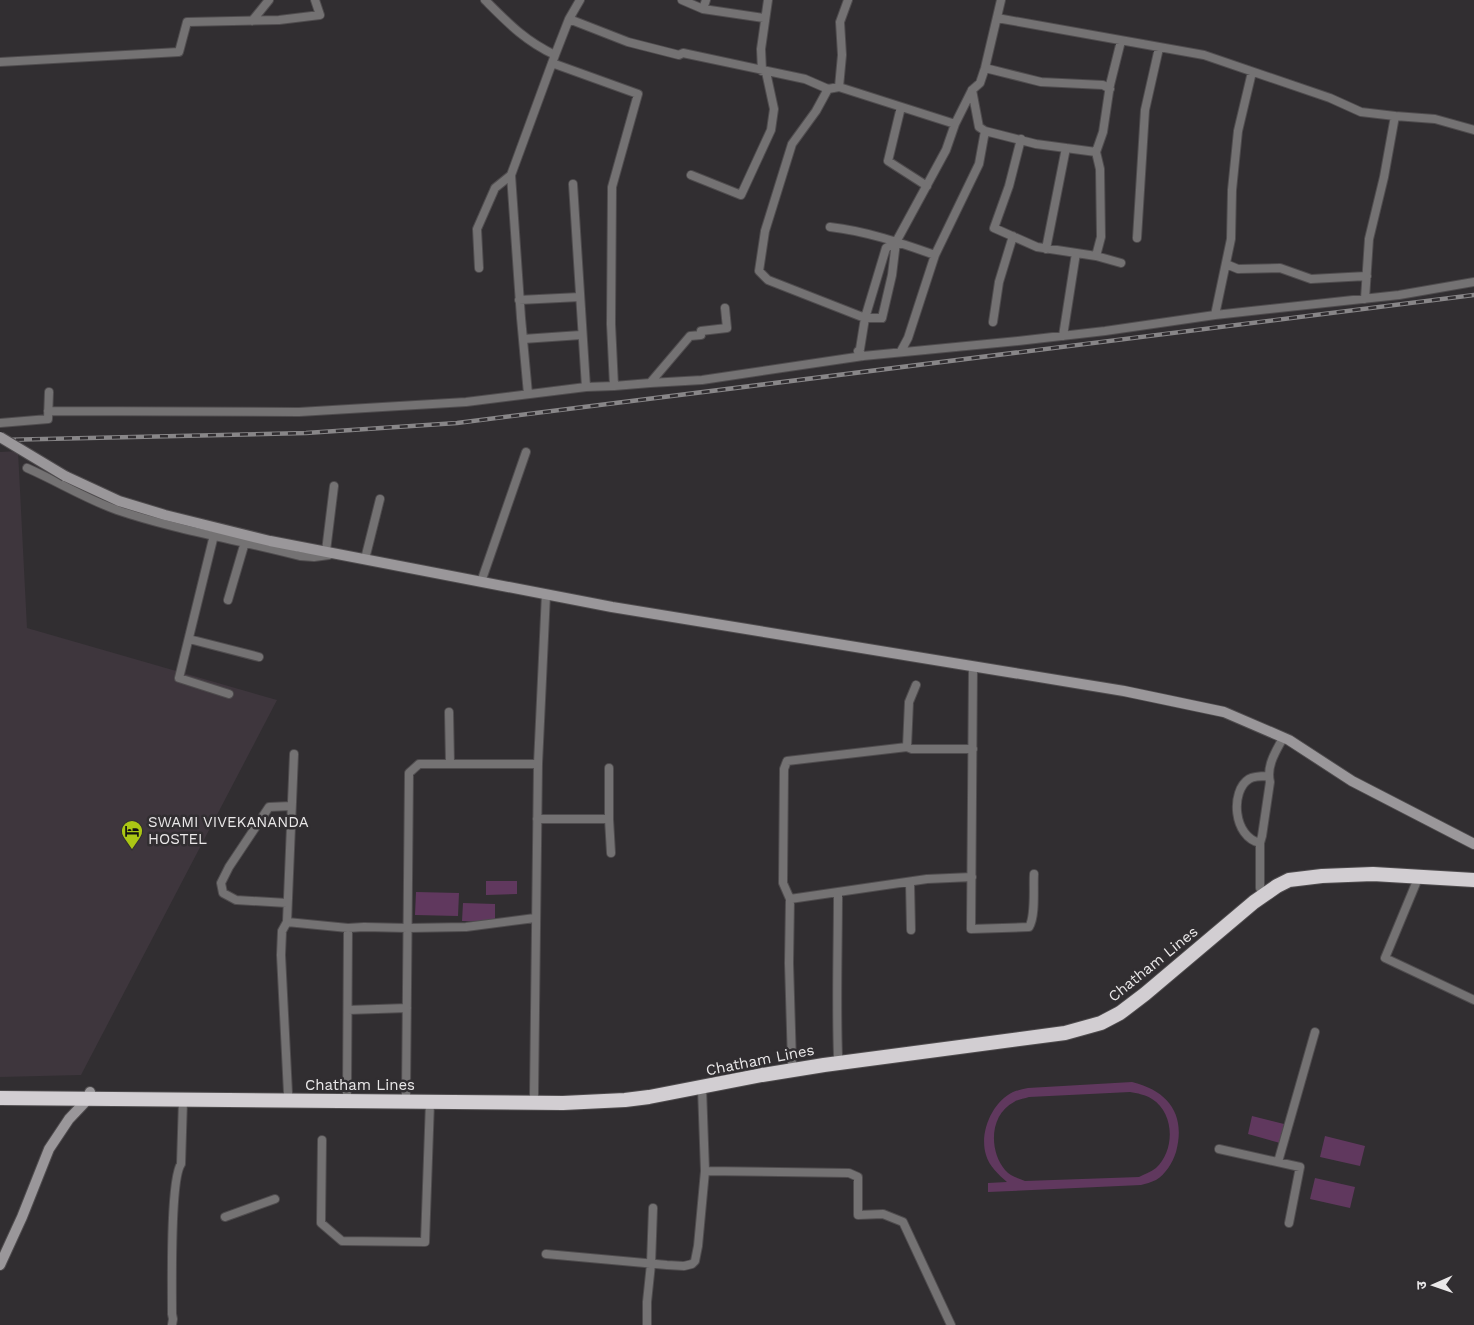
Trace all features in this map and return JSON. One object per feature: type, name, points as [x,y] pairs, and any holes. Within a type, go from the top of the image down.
[{"type":"highway","name":"Chatham Lines","points":[[0,1092],[183,1100],[563,1103],[625,1100],[702,1088],[792,1063],[1071,1024],[1097,1017],[1135,992],[1260,888],[1279,876],[1303,870],[1383,867],[1473,873]]},
{"type":"highway","name":"Chatham Lines","points":[[0,1098],[288,1094],[534,1095],[608,1093],[1065,1033],[1101,1023],[1120,1013],[1254,902],[1289,880],[1302,877],[1373,874],[1419,876],[1473,873]]},
{"type":"street","points":[[252,20],[269,0]]},
{"type":"street","points":[[0,62],[179,52],[187,22],[279,20],[320,15],[315,0]]},
{"type":"street","points":[[486,0],[524,37],[553,59],[638,94],[612,187],[611,324],[614,386]]},
{"type":"street","points":[[528,394],[519,300],[511,175],[553,59],[580,0]]},
{"type":"street","points":[[682,0],[703,9],[764,18]]},
{"type":"street","points":[[703,9],[706,0]]},
{"type":"street","points":[[691,175],[741,195],[771,130],[774,109],[764,72],[761,49],[768,0]]},
{"type":"street","points":[[839,87],[842,55],[840,22],[848,0]]},
{"type":"street","points":[[828,89],[792,144],[765,231],[759,271],[768,280],[865,318],[882,318],[892,275],[896,242],[946,150],[955,124],[972,90],[980,83],[1002,0]]},
{"type":"street","points":[[997,18],[1204,55],[1330,98],[1361,112],[1435,119],[1474,130]]},
{"type":"street","points":[[570,19],[628,42],[679,55],[682,53],[764,72],[805,79],[828,89],[839,87],[955,124]]},
{"type":"street","points":[[1096,256],[1101,237],[1100,169],[1096,152],[1103,132],[1121,41]]},
{"type":"street","points":[[1138,238],[1144,110],[1159,48]]},
{"type":"street","points":[[985,68],[1041,82],[1103,85],[1110,89]]},
{"type":"street","points":[[1215,315],[1231,239],[1232,190],[1238,130],[1252,72]]},
{"type":"street","points":[[972,90],[979,128],[1036,144],[1096,152]]},
{"type":"street","points":[[901,107],[888,161],[927,186]]},
{"type":"street","points":[[1365,299],[1369,239],[1384,177],[1395,116]]},
{"type":"street","points":[[902,351],[935,255],[979,164],[985,130]]},
{"type":"street","points":[[1021,140],[1009,186],[994,228],[1037,247],[1096,256],[1121,263]]},
{"type":"street","points":[[1046,249],[1066,148]]},
{"type":"street","points":[[479,268],[477,230],[495,188],[511,175]]},
{"type":"street","points":[[572,184],[586,387]]},
{"type":"street","points":[[830,227],[845,228],[935,255]]},
{"type":"street","points":[[993,322],[999,282],[1013,236]]},
{"type":"street","points":[[863,356],[858,351],[860,349],[865,318],[886,248],[896,242]]},
{"type":"street","points":[[1063,336],[1076,254]]},
{"type":"street","points":[[1226,264],[1238,270],[1280,268],[1312,279],[1367,276]]},
{"type":"street","points":[[48,411],[298,412],[466,402],[586,387],[702,380],[902,351],[1063,336],[1215,315],[1399,295],[1474,282]]},
{"type":"street","points":[[519,300],[580,297]]},
{"type":"street","points":[[650,383],[690,336],[701,335],[701,331],[727,328],[725,308]]},
{"type":"street","points":[[523,339],[581,334]]},
{"type":"street","points":[[0,423],[48,420],[49,392]]},
{"type":"street","points":[[0,437],[64,476],[119,501],[165,515],[262,539],[612,607],[1124,691],[1224,712],[1283,738],[1352,781],[1474,844]]},
{"type":"street","points":[[481,582],[526,452]]},
{"type":"street","points":[[27,468],[117,510],[165,524],[300,556],[314,557],[331,552]]},
{"type":"street","points":[[331,552],[334,486]]},
{"type":"street","points":[[365,559],[380,499]]},
{"type":"street","points":[[214,535],[179,678],[229,694]]},
{"type":"street","points":[[228,600],[245,542]]},
{"type":"street","points":[[534,1095],[538,764],[546,594]]},
{"type":"street","points":[[189,639],[259,657]]},
{"type":"street","points":[[972,667],[971,929],[1030,927],[1034,874]]},
{"type":"street","points":[[907,747],[909,702],[916,685]]},
{"type":"street","points":[[449,712],[450,764]]},
{"type":"street","points":[[1260,888],[1260,843],[1270,782],[1268,776],[1272,760],[1283,738]]},
{"type":"street","points":[[792,1063],[789,963],[790,899],[783,883],[784,769],[787,761],[907,747],[912,749],[973,749]]},
{"type":"street","points":[[288,1094],[281,955],[282,931],[287,922],[294,754]]},
{"type":"street","points":[[406,1094],[409,772],[419,764],[538,764]]},
{"type":"street","points":[[609,768],[611,853]]},
{"type":"street","points":[[1260,843],[1252,841],[1239,826],[1237,820],[1238,806],[1242,785],[1252,777],[1268,776]]},
{"type":"street","points":[[287,903],[236,900],[223,893],[221,884],[229,867],[269,806],[291,806]]},
{"type":"street","points":[[537,819],[609,819]]},
{"type":"street","points":[[1419,876],[1384,958],[1474,1000]]},
{"type":"street","points":[[790,899],[910,883],[927,879],[972,878]]},
{"type":"street","points":[[910,883],[911,930]]},
{"type":"street","points":[[838,892],[836,1007],[838,1056]]},
{"type":"street","points":[[287,922],[348,928],[364,926],[408,928],[466,927],[535,918]]},
{"type":"street","points":[[347,1094],[348,928]]},
{"type":"street","points":[[348,1010],[407,1008]]},
{"type":"street","points":[[1278,1162],[1315,1032]]},
{"type":"street","points":[[546,1254],[684,1266],[695,1261],[705,1171],[702,1088]]},
{"type":"street","points":[[0,1265],[22,1217],[49,1149],[69,1119],[88,1096]]},
{"type":"street","points":[[172,1325],[174,1202],[178,1169],[181,1164],[183,1100]]},
{"type":"street","points":[[322,1140],[321,1223],[342,1241],[425,1242],[430,1102]]},
{"type":"street","points":[[1219,1150],[1300,1167],[1289,1223]]},
{"type":"street","points":[[705,1171],[849,1173],[858,1177],[858,1215],[883,1214],[903,1222],[951,1325]]},
{"type":"street","points":[[225,1217],[275,1199]]},
{"type":"street","points":[[647,1325],[646,1302],[651,1264],[653,1208]]},
{"type":"shaded area","points":[[18,451],[27,628],[277,700],[81,1075],[0,1077],[0,452]]},
{"type":"shaded area","points":[[486,881],[517,881],[517,894],[486,895]]},
{"type":"shaded area","points":[[416,892],[459,893],[458,916],[415,915]]},
{"type":"shaded area","points":[[463,903],[495,904],[495,922],[462,921]]},
{"type":"shaded area","points":[[1132,1082],[1145,1086],[1165,1098],[1172,1106],[1176,1116],[1179,1127],[1176,1152],[1173,1160],[1159,1178],[1141,1185],[988,1192],[988,1183],[1007,1182],[987,1159],[984,1137],[989,1119],[999,1103],[1006,1097],[1013,1092],[1028,1088]],"holes":[[[1130,1092],[1141,1094],[1160,1105],[1168,1123],[1170,1132],[1167,1152],[1162,1161],[1152,1171],[1139,1177],[1025,1181],[1009,1174],[1000,1162],[994,1144],[996,1124],[1006,1108],[1016,1101],[1029,1097]]]},
{"type":"shaded area","points":[[1252,1116],[1284,1124],[1280,1143],[1248,1134]]},
{"type":"shaded area","points":[[1325,1136],[1365,1146],[1360,1166],[1320,1157]]},
{"type":"shaded area","points":[[1315,1178],[1355,1187],[1350,1208],[1310,1199]]},
{"type":"railway","points":[[0,440],[306,433],[457,423],[1474,295]]},
{"type":"place","name":"SWAMI VIVEKANANDA HOSTEL","points":[[132,850]]}]
